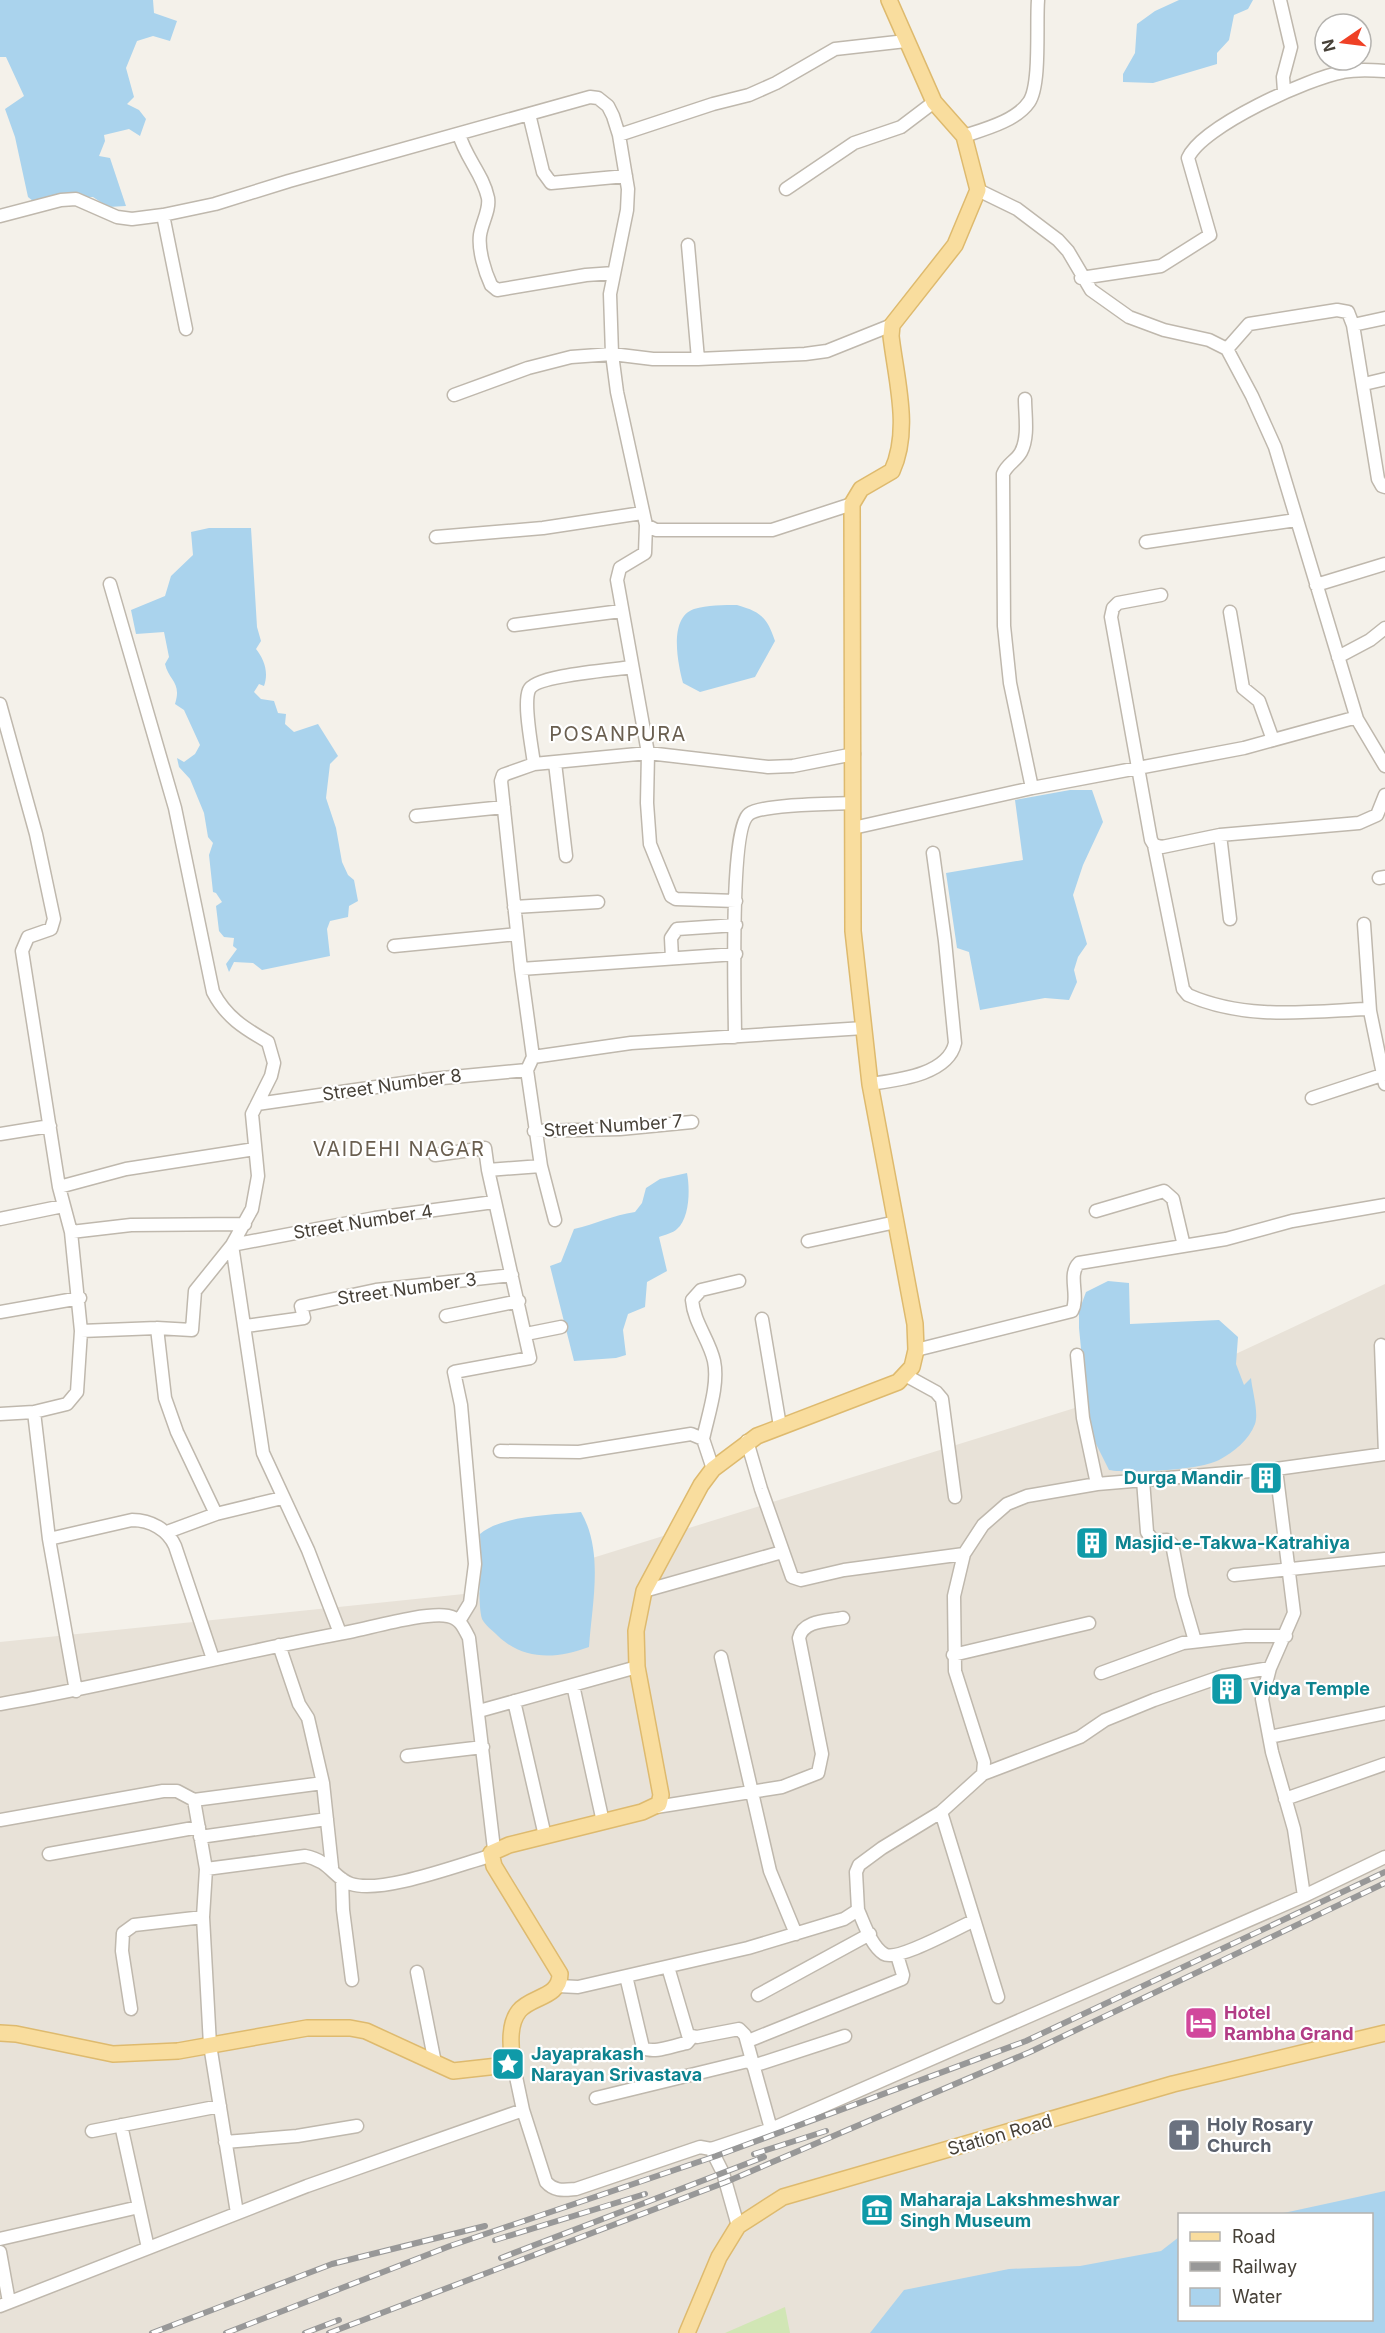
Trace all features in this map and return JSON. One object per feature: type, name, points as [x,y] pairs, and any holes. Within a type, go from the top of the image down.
[{"type":"main road","points":[[515,2072],[511,2054],[514,2020],[520,2010],[558,1986],[560,1974],[494,1866],[492,1853],[545,1836],[656,1807],[661,1795],[637,1667],[636,1631],[644,1591],[700,1485],[713,1469],[747,1441],[780,1426],[885,1389],[912,1367],[916,1350],[909,1289],[870,1084],[853,931],[852,504],[861,489],[892,471],[900,447],[901,412],[891,336],[892,325],[956,245],[978,190],[964,136],[934,102],[889,0]]},
{"type":"main road","points":[[0,2033],[16,2034],[113,2054],[178,2051],[307,2028],[350,2028],[366,2031],[453,2071],[498,2066],[515,2072]]},
{"type":"main road","name":"Station Road","points":[[687,2333],[719,2257],[738,2226],[783,2197],[1173,2084],[1385,2034]]},
{"type":"main road","points":[[498,2066],[511,2054]]},
{"type":"street","points":[[964,136],[1019,112],[1030,100],[1035,84],[1038,0]]},
{"type":"street","points":[[1280,0],[1291,47],[1282,77],[1284,91]]},
{"type":"street","points":[[620,135],[713,104],[749,95],[776,83],[835,49],[906,41]]},
{"type":"street","points":[[1082,278],[1161,266],[1210,235],[1188,158],[1190,153],[1232,121],[1284,91],[1347,71],[1385,71]]},
{"type":"street","points":[[0,216],[62,200],[76,199],[117,216],[132,219],[163,215],[215,204],[590,97],[598,98],[608,106],[620,135],[626,176],[627,210],[610,294],[612,354],[644,519],[645,553],[620,568],[617,573],[621,612],[648,753],[648,833],[653,854],[668,892],[676,899],[736,901]]},
{"type":"street","points":[[786,189],[854,143],[901,127],[934,102]]},
{"type":"street","points":[[529,114],[543,172],[551,183],[626,176]]},
{"type":"street","points":[[459,134],[463,149],[482,180],[487,195],[488,202],[480,242],[491,285],[497,290],[575,276],[614,273]]},
{"type":"street","points":[[978,190],[1017,209],[1058,240],[1068,251],[1091,290],[1129,317],[1164,330],[1202,338],[1227,349],[1275,447],[1357,719],[1385,766]]},
{"type":"street","points":[[163,215],[186,329]]},
{"type":"street","points":[[688,245],[698,359]]},
{"type":"street","points":[[1227,349],[1250,324],[1343,310],[1348,312],[1353,325],[1364,384],[1378,478],[1385,487]]},
{"type":"street","points":[[1353,325],[1385,318]]},
{"type":"street","points":[[454,395],[528,368],[570,357],[612,354],[653,359],[698,359],[827,351],[892,325]]},
{"type":"street","points":[[1364,384],[1385,379]]},
{"type":"street","points":[[1025,399],[1026,433],[1023,449],[1006,468],[1004,474],[1002,592],[1010,683],[1032,788]]},
{"type":"street","points":[[436,537],[644,519],[656,530],[772,530],[852,504]]},
{"type":"street","points":[[1146,542],[1296,520]]},
{"type":"street","points":[[1316,585],[1385,564]]},
{"type":"street","points":[[81,1331],[157,1328],[192,1330],[195,1291],[213,1265],[232,1245],[244,1224],[256,1194],[252,1114],[271,1076],[272,1050],[268,1042],[234,1022],[221,1008],[213,992],[175,808],[110,584]]},
{"type":"street","points":[[1161,595],[1118,603],[1113,608],[1111,617],[1138,768],[1183,989],[1188,995],[1258,1013],[1311,1014],[1365,1009],[1370,1011]]},
{"type":"street","points":[[514,625],[621,612]]},
{"type":"street","points":[[1230,612],[1243,688],[1259,702],[1273,740]]},
{"type":"street","points":[[1338,657],[1370,640],[1385,628]]},
{"type":"street","points":[[534,764],[528,705],[528,692],[531,686],[548,679],[632,667]]},
{"type":"street","points":[[0,704],[36,834],[54,919],[51,929],[28,937],[22,951],[59,1187],[70,1232],[80,1298],[81,1331],[77,1392],[67,1404],[34,1412],[0,1414]]},
{"type":"street","points":[[853,828],[1032,788],[1273,740],[1357,719]]},
{"type":"street","points":[[555,1220],[534,1131],[527,1070],[533,1057],[520,969],[503,776],[534,764],[648,753],[768,767],[793,766],[854,754]]},
{"type":"street","points":[[555,763],[566,856]]},
{"type":"street","points":[[1154,845],[1162,847],[1220,835],[1359,823],[1377,815],[1385,795]]},
{"type":"street","points":[[735,1037],[739,834],[747,815],[763,809],[853,803]]},
{"type":"street","points":[[416,816],[504,807]]},
{"type":"street","points":[[1220,835],[1230,919]]},
{"type":"street","points":[[870,1084],[906,1078],[926,1071],[953,1052],[955,1043],[945,941],[933,853]]},
{"type":"street","points":[[514,908],[598,902]]},
{"type":"street","points":[[1312,1098],[1384,1077],[1370,1011],[1364,924]]},
{"type":"street","points":[[672,958],[672,938],[677,929],[736,925]]},
{"type":"street","points":[[394,946],[517,934]]},
{"type":"street","points":[[520,969],[736,954]]},
{"type":"street","points":[[533,1057],[632,1043],[864,1028]]},
{"type":"street","name":"Street Number 8","points":[[256,1104],[432,1079],[527,1070]]},
{"type":"street","name":"Street Number 7","points":[[534,1131],[620,1129],[692,1122]]},
{"type":"street","points":[[0,1134],[50,1126]]},
{"type":"street","points":[[435,1155],[485,1148],[494,1202],[531,1358],[454,1372],[461,1405],[475,1564],[470,1603],[459,1621]]},
{"type":"street","points":[[59,1187],[138,1167],[255,1149]]},
{"type":"street","points":[[488,1170],[541,1166]]},
{"type":"street","points":[[1096,1211],[1164,1191],[1173,1199],[1184,1246]]},
{"type":"street","name":"Street Number 4","points":[[232,1245],[375,1218],[494,1202]]},
{"type":"street","points":[[916,1350],[1072,1311],[1076,1304],[1074,1273],[1079,1263],[1226,1239],[1292,1221],[1385,1205]]},
{"type":"street","points":[[0,1219],[63,1206]]},
{"type":"street","points":[[808,1241],[896,1222]]},
{"type":"street","points":[[70,1232],[131,1225],[244,1224]]},
{"type":"street","points":[[232,1245],[246,1326],[263,1453],[308,1550],[340,1633]]},
{"type":"street","name":"Street Number 3","points":[[246,1326],[304,1318],[301,1306],[376,1290],[512,1275]]},
{"type":"street","points":[[713,1469],[703,1439],[711,1400],[714,1362],[700,1331],[692,1300],[700,1290],[739,1281]]},
{"type":"street","points":[[0,1312],[80,1298]]},
{"type":"street","points":[[446,1316],[519,1301]]},
{"type":"street","points":[[762,1320],[780,1426]]},
{"type":"street","points":[[526,1334],[561,1326]]},
{"type":"street","points":[[157,1328],[165,1398],[177,1432],[216,1514]]},
{"type":"street","points":[[983,1774],[984,1762],[952,1655],[954,1596],[964,1554],[983,1525],[1007,1504],[1027,1496],[1097,1484],[1276,1469],[1385,1454],[1381,1345]]},
{"type":"street","points":[[1077,1355],[1083,1418],[1097,1484]]},
{"type":"street","points":[[904,1375],[936,1392],[942,1399],[955,1497]]},
{"type":"street","points":[[34,1412],[49,1539],[76,1691]]},
{"type":"street","points":[[500,1451],[579,1452],[692,1434],[703,1439]]},
{"type":"street","points":[[747,1441],[792,1577],[801,1580],[844,1570],[964,1554]]},
{"type":"street","points":[[1276,1469],[1294,1613],[1286,1636],[1270,1668],[1262,1699],[1294,1829],[1304,1896]]},
{"type":"street","points":[[1143,1480],[1147,1532],[1153,1541],[1167,1540],[1172,1544],[1182,1596],[1195,1641]]},
{"type":"street","points":[[167,1532],[216,1514],[282,1498]]},
{"type":"street","points":[[49,1539],[132,1520],[140,1520],[167,1532],[176,1546],[213,1659]]},
{"type":"street","points":[[644,1591],[782,1552]]},
{"type":"street","points":[[1234,1575],[1385,1559]]},
{"type":"street","points":[[0,1704],[76,1691],[213,1659],[340,1633],[443,1616],[459,1621],[469,1638],[483,1747],[492,1853],[387,1885],[352,1884],[342,1879],[332,1867],[318,1858],[305,1856],[206,1869]]},
{"type":"street","points":[[656,1807],[782,1787],[818,1773],[822,1754],[799,1638],[801,1630],[806,1626],[843,1618]]},
{"type":"street","points":[[952,1655],[1089,1623]]},
{"type":"street","points":[[1101,1673],[1195,1641],[1286,1636]]},
{"type":"street","points":[[279,1645],[299,1704],[308,1718],[323,1783],[332,1867]]},
{"type":"street","points":[[721,1657],[770,1871],[796,1934]]},
{"type":"street","points":[[479,1711],[637,1667]]},
{"type":"street","points":[[973,1921],[897,1955],[884,1954],[870,1934],[858,1910],[856,1872],[859,1865],[941,1812],[983,1774],[1080,1737],[1105,1720],[1154,1700],[1223,1676],[1270,1668]]},
{"type":"street","points":[[573,1685],[603,1822]]},
{"type":"street","points":[[514,1701],[545,1836]]},
{"type":"street","points":[[1270,1737],[1385,1713]]},
{"type":"street","points":[[407,1756],[483,1747]]},
{"type":"street","points":[[1285,1799],[1385,1764]]},
{"type":"street","points":[[0,1820],[163,1791],[177,1791],[194,1800],[323,1783]]},
{"type":"street","points":[[194,1800],[206,1869],[203,1917],[210,2045],[237,2213]]},
{"type":"street","points":[[941,1812],[998,1996]]},
{"type":"street","points":[[49,1854],[200,1832],[327,1819]]},
{"type":"street","points":[[515,2072],[523,2110],[546,2182],[551,2188],[560,2191],[576,2189],[700,2146],[711,2149],[771,2129],[1304,1896],[1385,1857]]},
{"type":"street","points":[[342,1879],[343,1910],[352,1980]]},
{"type":"street","points":[[558,1986],[578,1987],[668,1967],[796,1934],[844,1919],[858,1910]]},
{"type":"street","points":[[131,2009],[122,1951],[123,1932],[134,1925],[203,1917]]},
{"type":"street","points":[[758,1995],[870,1934]]},
{"type":"street","points":[[748,2041],[902,1979],[897,1955]]},
{"type":"street","points":[[668,1967],[686,2031],[692,2037]]},
{"type":"street","points":[[417,1972],[435,2062]]},
{"type":"street","points":[[626,1976],[643,2048],[651,2051],[687,2043],[692,2037],[739,2029],[748,2041],[771,2129]]},
{"type":"street","points":[[596,2098],[753,2063],[845,2036]]},
{"type":"street","points":[[92,2131],[220,2106]]},
{"type":"street","points":[[0,2252],[5,2304],[306,2186],[523,2110]]},
{"type":"street","points":[[121,2125],[148,2248]]},
{"type":"street","points":[[225,2142],[297,2136],[357,2126]]},
{"type":"street","points":[[711,2149],[723,2173],[738,2226]]},
{"type":"street","points":[[0,2239],[139,2207]]},
{"type":"shaded area","points":[[1385,1284],[1385,2333],[0,2333],[0,1642],[483,1592],[1210,1366]]},
{"type":"green space","points":[[785,2307],[790,2333],[725,2333]]},
{"type":"water","points":[[0,0],[153,0],[154,13],[177,21],[170,41],[153,36],[137,41],[126,68],[134,97],[127,104],[139,110],[146,119],[140,136],[129,129],[104,135],[105,141],[99,156],[110,158],[126,206],[108,207],[93,197],[33,201],[28,197],[15,137],[5,109],[24,96],[6,57],[0,57]]},
{"type":"water","points":[[1179,0],[1253,0],[1248,9],[1234,15],[1229,40],[1217,53],[1217,64],[1153,83],[1123,82],[1123,74],[1135,53],[1137,24],[1155,11]]},
{"type":"water","points":[[209,528],[251,528],[257,627],[261,641],[256,649],[266,671],[264,686],[259,684],[254,692],[261,699],[274,701],[278,713],[286,714],[285,724],[294,732],[318,724],[338,756],[330,764],[326,798],[336,828],[342,862],[348,875],[354,880],[358,901],[349,906],[348,917],[330,921],[327,929],[330,956],[262,970],[253,963],[234,962],[229,972],[226,964],[237,949],[233,946],[234,938],[224,937],[219,931],[216,906],[222,902],[213,892],[209,855],[213,843],[208,837],[204,813],[190,779],[179,767],[177,758],[184,762],[195,754],[200,745],[184,710],[175,704],[177,691],[165,664],[169,657],[164,632],[136,634],[131,610],[165,596],[171,576],[193,555],[191,532]]},
{"type":"water","points":[[737,605],[752,610],[762,617],[769,626],[775,641],[755,677],[700,692],[683,683],[677,642],[678,631],[686,614],[704,607]]},
{"type":"water","points":[[1070,790],[1092,790],[1103,822],[1083,865],[1073,895],[1087,944],[1078,957],[1074,970],[1077,982],[1069,1000],[1045,998],[980,1010],[969,952],[957,948],[946,873],[1023,860],[1015,800]]},
{"type":"water","points":[[687,1173],[689,1194],[684,1218],[675,1230],[659,1237],[667,1271],[647,1282],[645,1307],[628,1314],[623,1330],[626,1355],[616,1358],[574,1361],[550,1266],[561,1262],[574,1229],[635,1212],[642,1203],[646,1188],[660,1179]]},
{"type":"water","points":[[1108,1281],[1129,1283],[1130,1324],[1219,1320],[1238,1337],[1236,1364],[1244,1385],[1251,1378],[1256,1419],[1249,1435],[1230,1453],[1210,1463],[1182,1469],[1133,1472],[1109,1470],[1094,1440],[1088,1420],[1079,1328],[1079,1311],[1086,1292]]},
{"type":"water","points":[[581,1512],[588,1527],[594,1561],[595,1578],[589,1647],[553,1655],[530,1654],[519,1650],[498,1636],[482,1619],[479,1590],[480,1534],[489,1528],[514,1519]]},
{"type":"water","points":[[1385,2191],[1385,2333],[870,2333],[904,2290],[1009,2269],[1080,2266],[1161,2251],[1178,2238],[1178,2321],[1373,2321],[1373,2213],[1284,2213]]},
{"type":"railway","points":[[226,2333],[450,2246],[716,2156],[1026,2041],[1385,1872]]},
{"type":"railway","points":[[329,2333],[726,2182],[1030,2052],[1385,1883]]},
{"type":"railway","points":[[754,2154],[826,2131]]},
{"type":"railway","points":[[501,2258],[764,2157]]},
{"type":"railway","points":[[495,2240],[645,2194]]},
{"type":"railway","points":[[152,2333],[332,2264],[485,2226]]},
{"type":"railway","points":[[305,2333],[339,2320]]},
{"type":"place","name":"Durga Mandir","points":[[1266,1478]]},
{"type":"place","name":"Masjid-e-Takwa-Katrahiya","points":[[1092,1543]]},
{"type":"place","name":"Vidya Temple","points":[[1227,1689]]},
{"type":"place","name":"Hotel Rambha Grand","points":[[1201,2023]]},
{"type":"place","name":"Jayaprakash Narayan Srivastava","points":[[508,2064]]},
{"type":"place","name":"Holy Rosary Church","points":[[1184,2135]]},
{"type":"place","name":"Maharaja Lakshmeshwar Singh Museum","points":[[877,2210]]},
{"type":"district","name":"POSANPURA","points":[[618,734]]},
{"type":"district","name":"VAIDEHI NAGAR","points":[[399,1149]]}]
